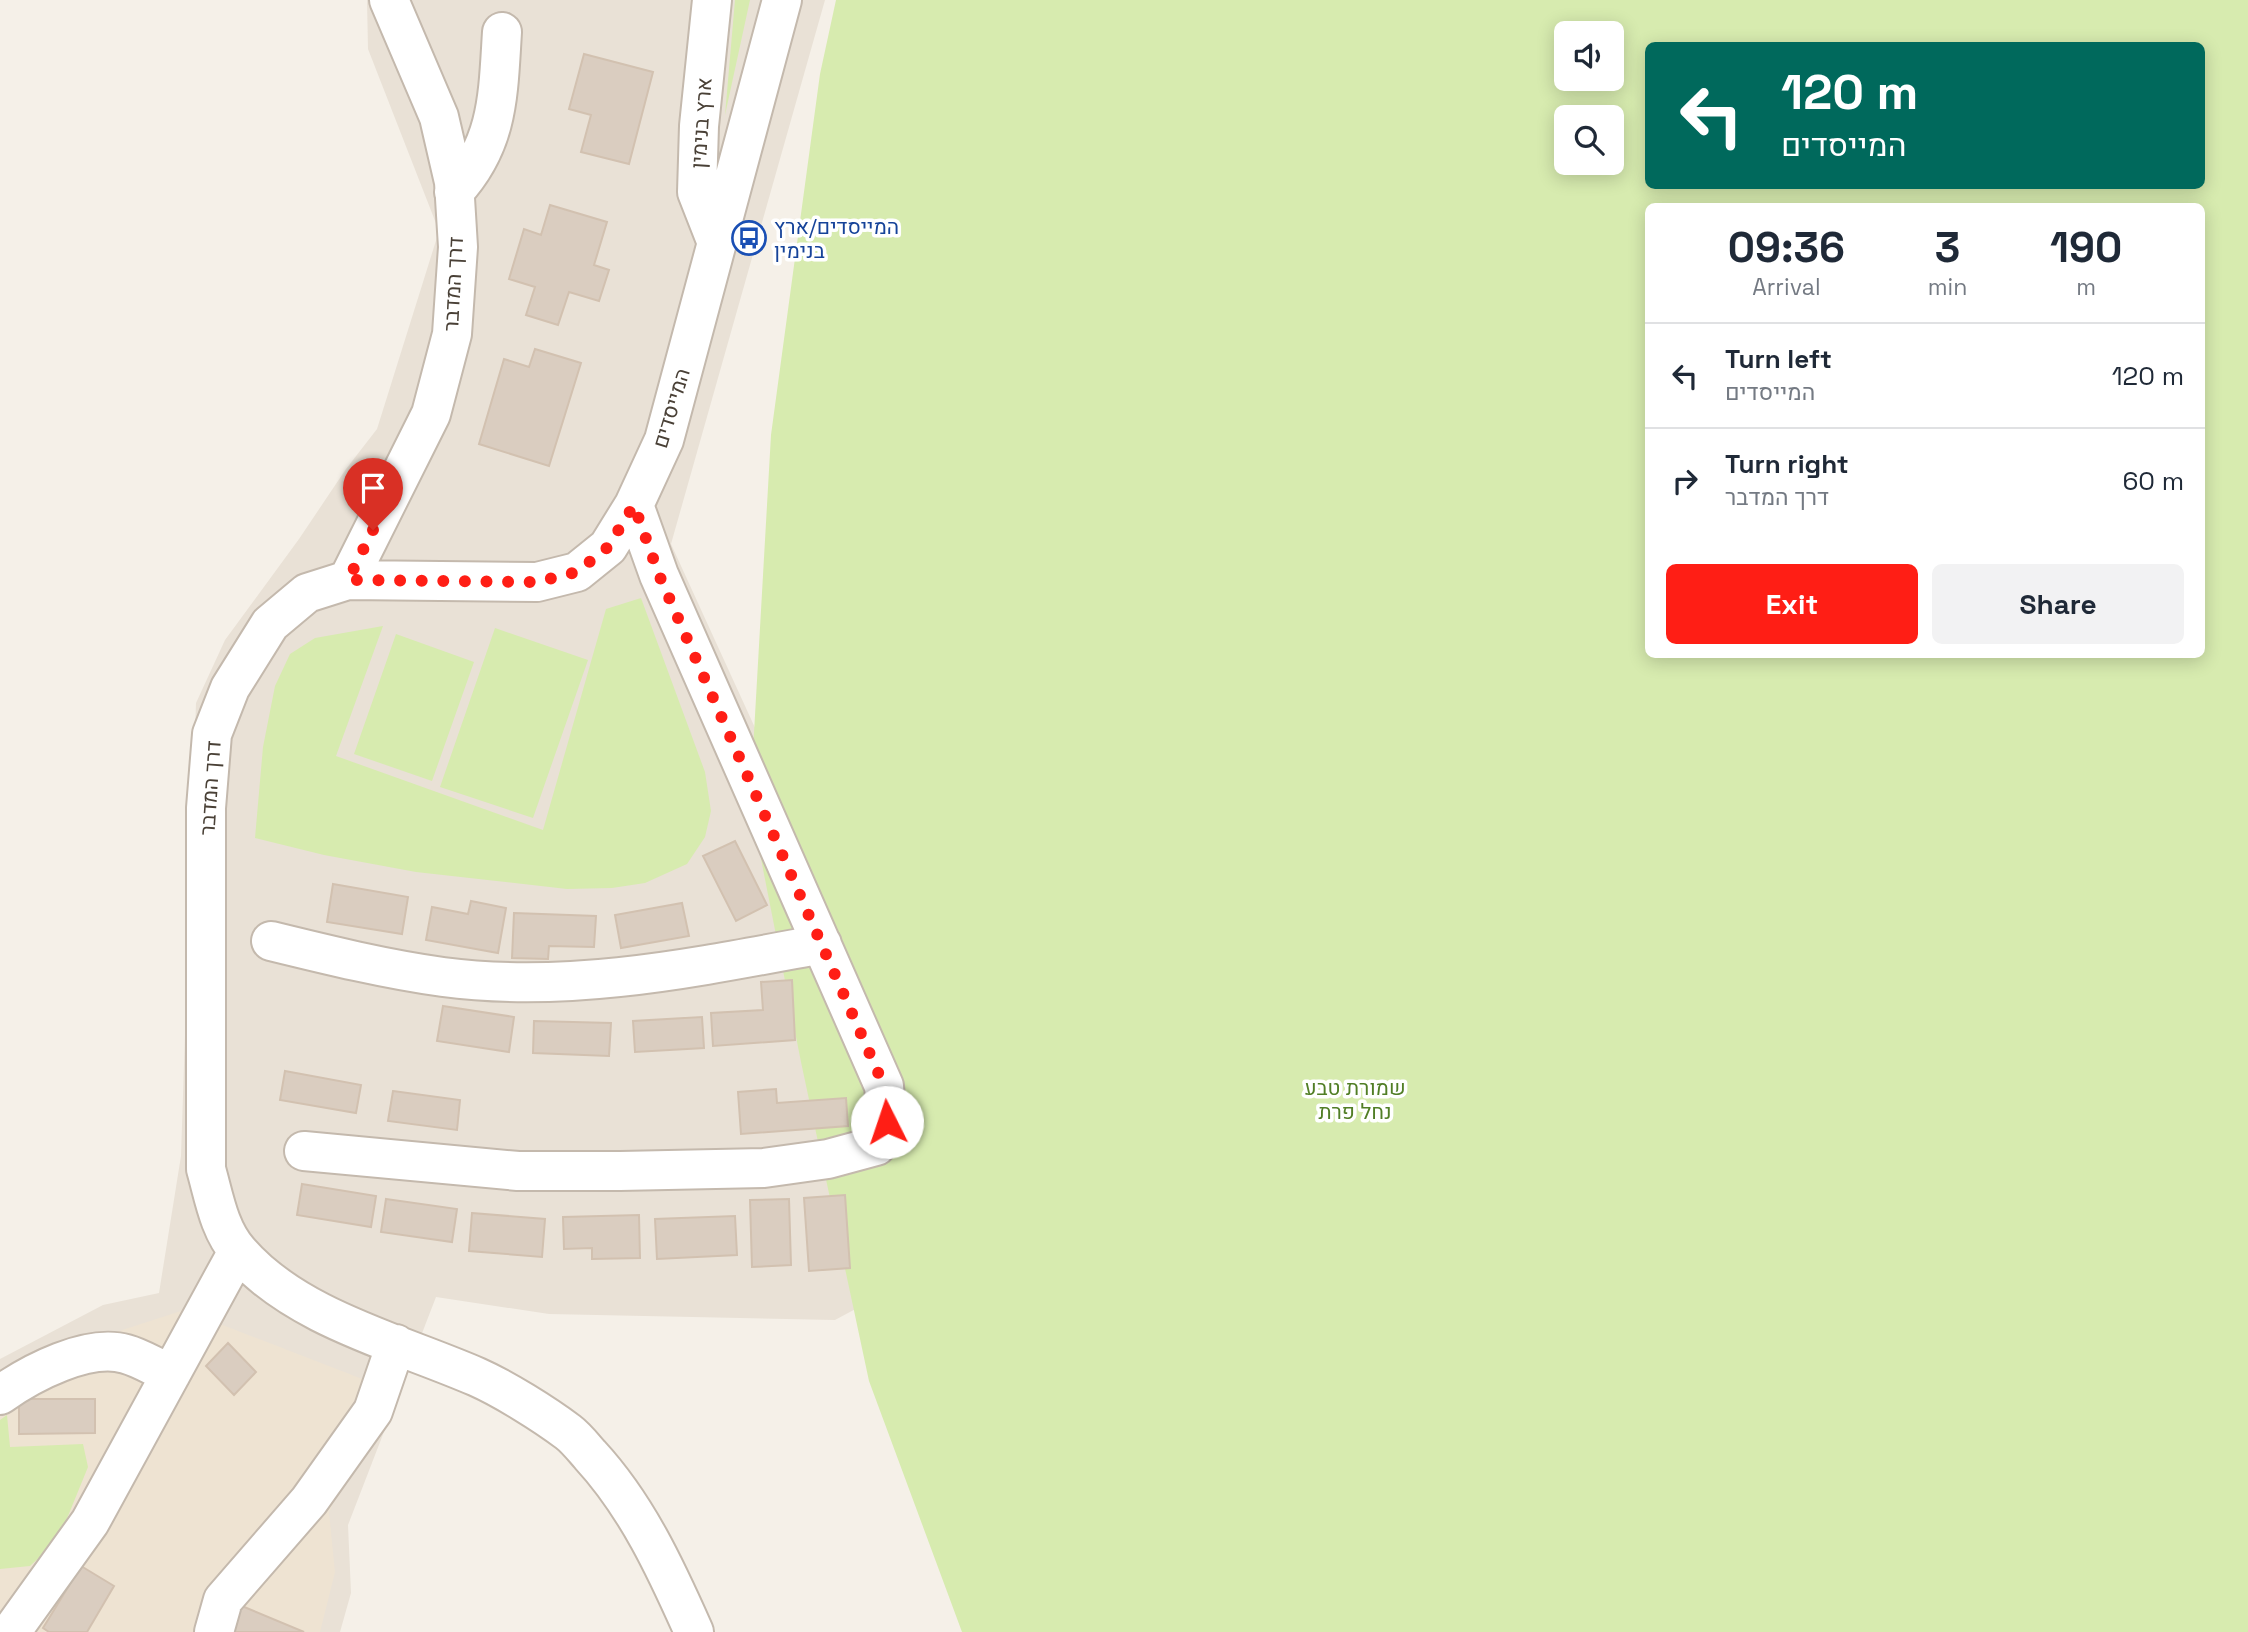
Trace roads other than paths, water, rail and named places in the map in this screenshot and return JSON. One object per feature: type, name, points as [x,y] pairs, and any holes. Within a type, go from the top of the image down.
[{"type":"street","name":"דרך המדבר","points":[[389,0],[439,117],[454,192],[458,247],[452,334],[431,414],[348,580],[307,593],[270,624],[230,688],[212,734],[206,808],[206,1169],[219,1217],[238,1251],[273,1284],[329,1316],[480,1378],[569,1433],[601,1466],[635,1511],[694,1632]]},
{"type":"street","name":"ארץ בנימין","points":[[712,0],[699,126],[696,192],[717,243]]},
{"type":"street","name":"המייסדים","points":[[348,580],[537,582],[577,572],[608,547],[634,505],[664,440],[782,0]]},
{"type":"street","points":[[454,192],[471,173],[484,149],[497,108],[502,32]]},
{"type":"street","points":[[304,1151],[517,1171],[620,1171],[764,1168],[828,1159],[876,1146],[887,1122],[884,1086],[659,575],[634,505]]},
{"type":"street","points":[[271,941],[360,963],[445,977],[538,982],[630,977],[822,944]]},
{"type":"street","points":[[12,1632],[90,1522],[238,1251]]},
{"type":"street","points":[[214,1632],[223,1600],[309,1501],[373,1411],[396,1344]]},
{"type":"street","points":[[0,1395],[17,1383],[67,1358],[103,1352],[125,1353],[170,1374]]},
{"type":"place","name":"המייסדים/ארץ בנימין","points":[[749,238]]},
{"type":"park label","name":"שמורת טבע נחל פרת","points":[[1355,1099]]}]
